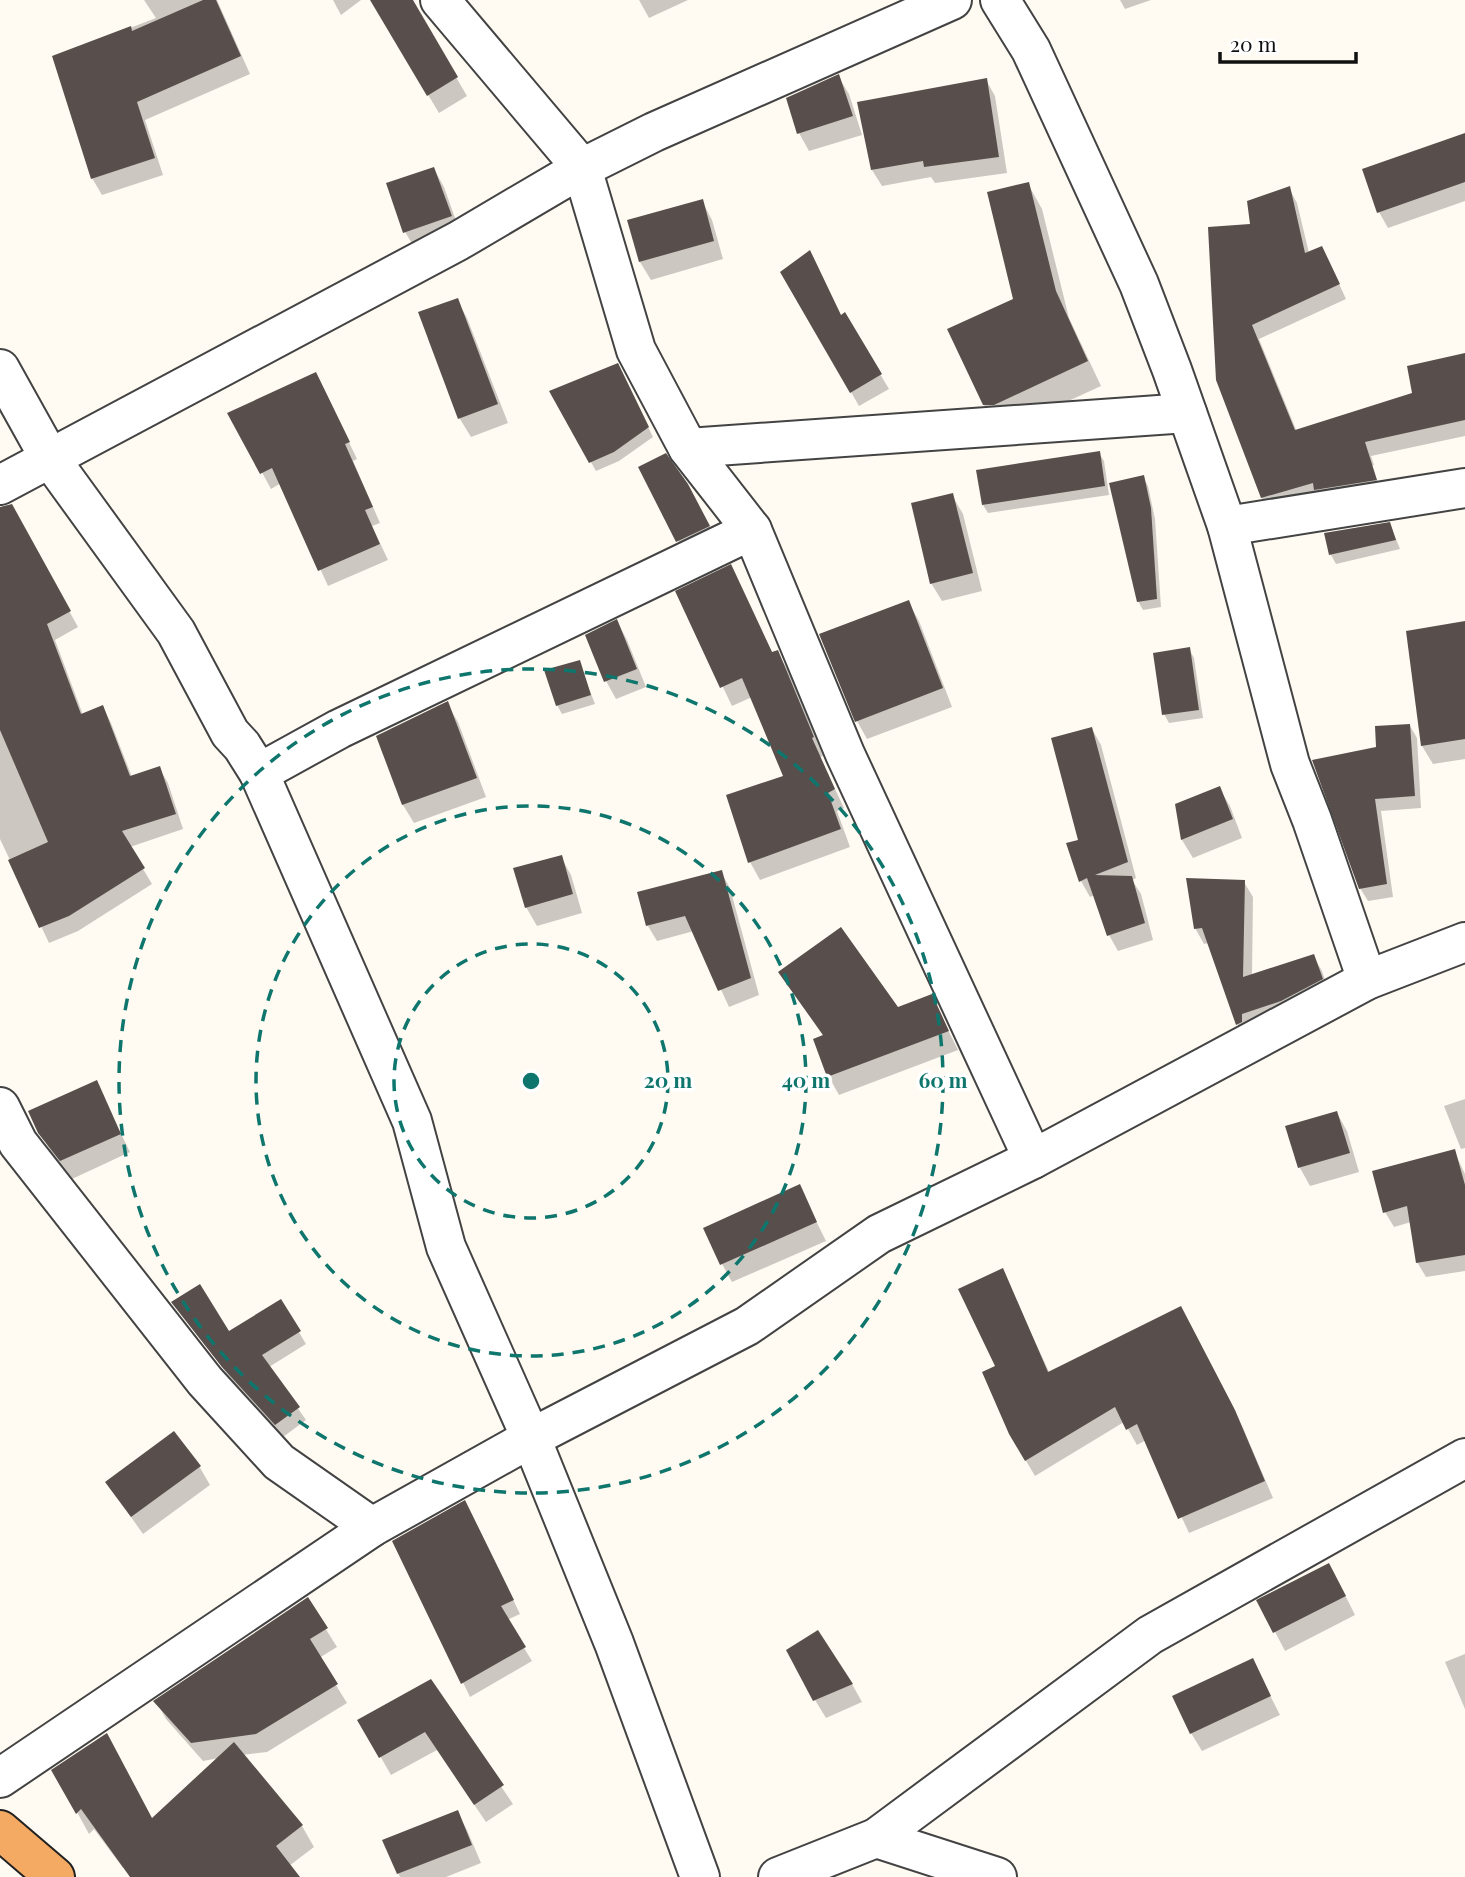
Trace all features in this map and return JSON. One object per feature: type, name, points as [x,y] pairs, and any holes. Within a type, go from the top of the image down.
[{"type":"highway","points":[[0,1830],[55,1877]]},
{"type":"street","points":[[440,0],[582,168],[636,350],[688,448],[752,530],[845,754],[1033,1159]]},
{"type":"street","points":[[0,485],[458,241],[582,168],[654,132],[952,0]]},
{"type":"street","points":[[1000,0],[1031,50],[1139,284],[1227,526],[1290,764],[1367,980]]},
{"type":"street","points":[[0,369],[49,457],[176,632],[230,733],[259,773],[412,1121],[446,1248],[531,1438],[614,1643],[700,1877]]},
{"type":"street","points":[[688,448],[1187,413]]},
{"type":"street","points":[[1227,526],[1465,488]]},
{"type":"street","points":[[259,773],[339,729],[752,530]]},
{"type":"street","points":[[0,1778],[372,1527],[531,1438],[747,1326],[879,1234],[1033,1159],[1367,980],[1465,942]]},
{"type":"street","points":[[0,1107],[18,1143],[205,1381],[279,1462],[372,1527]]},
{"type":"street","points":[[778,1877],[876,1838],[1150,1635],[1465,1458]]},
{"type":"street","points":[[876,1838],[997,1877]]},
{"type":"building","points":[[203,0],[216,0],[241,56],[137,102],[155,158],[91,179],[52,56],[131,26],[132,31]]},
{"type":"building","points":[[370,0],[413,0],[458,77],[427,96]]},
{"type":"building","points":[[839,74],[853,116],[797,134],[786,98]]},
{"type":"building","points":[[987,78],[999,157],[924,167],[923,161],[871,170],[857,102]]},
{"type":"building","points":[[1465,133],[1465,182],[1377,213],[1362,169]]},
{"type":"building","points":[[434,167],[452,216],[403,233],[386,183]]},
{"type":"building","points":[[1029,182],[1056,291],[1088,361],[994,405],[983,405],[947,329],[1013,299],[987,192]]},
{"type":"building","points":[[1290,186],[1305,253],[1322,246],[1340,284],[1252,325],[1295,430],[1412,393],[1407,366],[1465,353],[1465,420],[1365,442],[1377,480],[1314,490],[1313,483],[1261,498],[1216,380],[1208,227],[1250,224],[1247,201]]},
{"type":"building","points":[[703,199],[714,241],[639,262],[627,220]]},
{"type":"building","points":[[810,250],[841,315],[845,312],[882,374],[850,393],[780,272]]},
{"type":"building","points":[[458,298],[498,404],[458,419],[418,312]]},
{"type":"building","points":[[618,363],[649,427],[614,452],[589,463],[549,391]]},
{"type":"building","points":[[316,372],[350,442],[345,444],[373,507],[365,510],[380,544],[318,571],[272,468],[260,474],[227,413]]},
{"type":"building","points":[[1100,451],[1105,486],[982,505],[976,470]]},
{"type":"building","points":[[666,453],[688,484],[710,526],[676,542],[638,467]]},
{"type":"building","points":[[1144,475],[1151,508],[1157,599],[1137,602],[1109,483]]},
{"type":"building","points":[[953,493],[973,573],[930,584],[911,503]]},
{"type":"building","points":[[12,504],[71,611],[47,624],[81,714],[103,705],[130,776],[160,766],[176,814],[122,831],[145,868],[69,916],[39,928],[8,860],[48,842],[0,730],[0,507]]},
{"type":"building","points":[[1390,522],[1396,540],[1329,555],[1324,533]]},
{"type":"building","points":[[731,564],[772,652],[778,650],[835,789],[828,793],[841,829],[748,863],[726,795],[783,776],[742,678],[720,688],[675,591]]},
{"type":"building","points":[[909,600],[943,688],[855,722],[819,634]]},
{"type":"building","points":[[617,619],[637,669],[604,682],[585,635]]},
{"type":"building","points":[[1465,621],[1465,739],[1421,746],[1406,631]]},
{"type":"building","points":[[1190,647],[1199,710],[1162,715],[1153,653]]},
{"type":"building","points":[[580,660],[591,695],[556,706],[544,670]]},
{"type":"building","points":[[448,701],[477,778],[402,805],[376,736]]},
{"type":"building","points":[[1410,724],[1415,796],[1375,799],[1387,884],[1359,889],[1312,760],[1376,747],[1375,726]]},
{"type":"building","points":[[1092,727],[1128,862],[1095,875],[1132,876],[1145,923],[1107,936],[1087,878],[1079,882],[1066,843],[1078,840],[1051,738]]},
{"type":"building","points":[[1220,786],[1233,819],[1181,840],[1175,804]]},
{"type":"building","points":[[562,855],[573,894],[525,908],[513,868]]},
{"type":"building","points":[[722,870],[751,978],[718,991],[685,916],[646,926],[637,892]]},
{"type":"building","points":[[1186,878],[1245,880],[1243,977],[1314,954],[1323,979],[1281,1001],[1242,1014],[1242,1022],[1236,1025],[1202,928],[1194,929]]},
{"type":"building","points":[[841,927],[898,1007],[932,994],[949,1031],[827,1077],[813,1039],[823,1035],[778,972]]},
{"type":"building","points":[[97,1080],[121,1134],[60,1161],[38,1133],[28,1111]]},
{"type":"building","points":[[1337,1111],[1350,1153],[1298,1168],[1285,1126]]},
{"type":"building","points":[[1455,1149],[1465,1185],[1465,1255],[1416,1263],[1407,1206],[1383,1213],[1372,1171]]},
{"type":"building","points":[[800,1184],[817,1222],[720,1265],[703,1228]]},
{"type":"building","points":[[1003,1268],[1048,1372],[1181,1306],[1235,1410],[1265,1481],[1178,1519],[1137,1424],[1126,1430],[1115,1407],[1025,1461],[1009,1434],[982,1372],[995,1366],[958,1289]]},
{"type":"building","points":[[200,1284],[229,1331],[281,1299],[301,1331],[262,1355],[300,1407],[275,1425],[222,1367],[171,1302]]},
{"type":"building","points":[[174,1431],[201,1466],[131,1517],[105,1482]]},
{"type":"building","points":[[465,1500],[514,1600],[501,1606],[526,1647],[461,1684],[392,1541]]},
{"type":"building","points":[[1329,1563],[1346,1596],[1273,1633],[1256,1600]]},
{"type":"building","points":[[308,1597],[328,1628],[310,1639],[338,1684],[256,1734],[191,1743],[153,1701]]},
{"type":"building","points":[[818,1630],[853,1684],[813,1701],[786,1650]]},
{"type":"building","points":[[1253,1658],[1271,1696],[1190,1734],[1172,1696]]},
{"type":"building","points":[[431,1679],[504,1785],[474,1805],[425,1732],[379,1758],[357,1720]]},
{"type":"building","points":[[107,1733],[152,1818],[234,1742],[303,1825],[276,1846],[300,1877],[130,1877],[81,1809],[76,1814],[51,1770]]},
{"type":"building","points":[[458,1810],[472,1845],[397,1874],[382,1840]]}]
